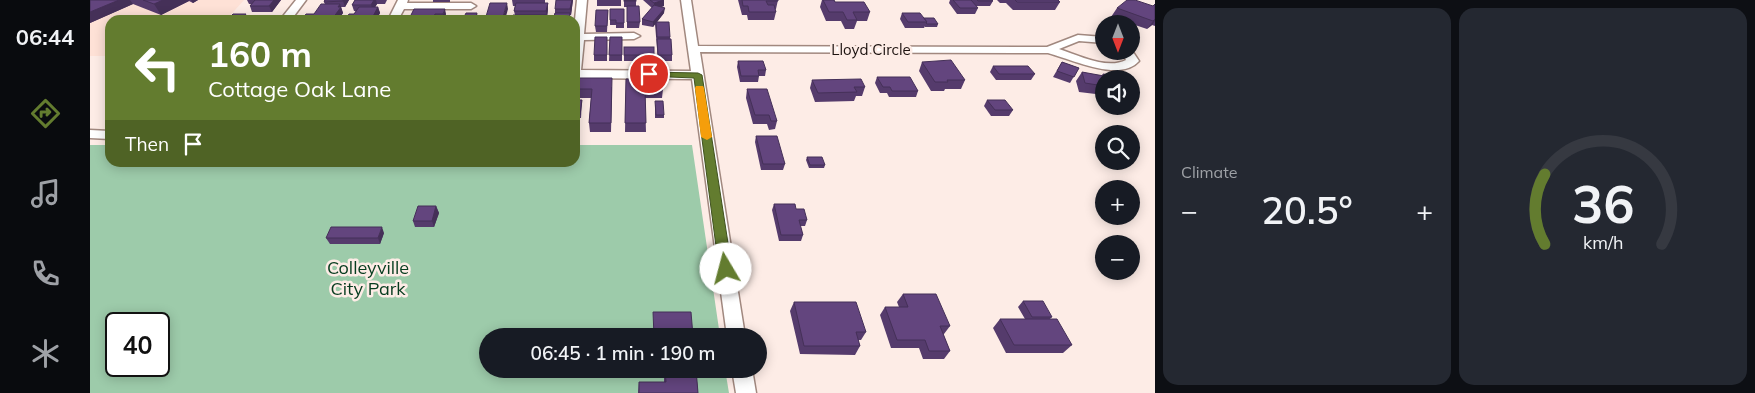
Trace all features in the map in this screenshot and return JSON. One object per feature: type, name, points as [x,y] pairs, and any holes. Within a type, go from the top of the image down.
[{"type":"street","points":[[289,15],[301,0]]},
{"type":"street","points":[[580,15],[582,0]]},
{"type":"street","points":[[686,0],[695,49],[735,328]]},
{"type":"street","points":[[395,15],[401,3],[471,6]]},
{"type":"street","points":[[580,37],[634,36]]},
{"type":"street","name":"Lloyd Circle","points":[[1048,50],[1078,38],[1095,39]]},
{"type":"street","name":"Lloyd Circle","points":[[695,49],[1048,50],[1092,63],[1122,66],[1132,60]]},
{"type":"street","points":[[580,74],[698,75]]},
{"type":"street","points":[[90,134],[105,134]]},
{"type":"street","points":[[744,378],[746,393]]},
{"type":"shaded area","points":[[90,0],[244,0],[230,15],[105,15],[105,56],[90,56]]},
{"type":"green space","name":"Colleyville City Park","points":[[90,145],[105,145],[105,167],[580,167],[580,145],[692,145],[719,328],[479,328],[479,378],[726,378],[729,393],[90,393]]},
{"type":"building","points":[[90,0],[119,0],[90,12]]},
{"type":"building","points":[[143,0],[163,0],[154,4]]},
{"type":"building","points":[[255,0],[274,0],[269,6],[250,6]]},
{"type":"building","points":[[325,0],[343,0],[343,1],[324,2]]},
{"type":"building","points":[[355,0],[374,0],[371,5],[352,5]]},
{"type":"building","points":[[556,0],[572,0],[570,9],[555,9]]},
{"type":"building","points":[[650,0],[664,0],[654,3]]},
{"type":"building","points":[[742,0],[778,0],[766,1],[768,5],[774,5],[776,12],[749,12],[748,6],[743,6]]},
{"type":"building","points":[[823,0],[864,2],[870,12],[853,12],[857,20],[847,20],[843,12],[829,12]]},
{"type":"building","points":[[953,0],[971,0],[978,8],[960,8]]},
{"type":"building","points":[[1015,0],[1058,0],[1060,2],[1017,2]]},
{"type":"building","points":[[1127,0],[1135,0],[1153,6],[1155,4],[1155,19],[1153,21],[1117,8]]},
{"type":"building","points":[[490,3],[507,3],[503,15],[486,15]]},
{"type":"building","points":[[516,3],[548,3],[546,11],[514,11]]},
{"type":"building","points":[[321,4],[340,4],[338,7],[341,7],[335,15],[305,15],[314,14]]},
{"type":"building","points":[[654,5],[665,8],[653,22],[642,19]]},
{"type":"building","points":[[627,6],[639,6],[640,22],[627,22]]},
{"type":"building","points":[[359,7],[378,7],[374,15],[348,15],[354,14]]},
{"type":"building","points":[[414,9],[445,9],[443,14],[411,15]]},
{"type":"building","points":[[610,9],[624,9],[624,23],[616,23],[616,20],[610,20]]},
{"type":"building","points":[[596,10],[608,10],[607,26],[595,26]]},
{"type":"building","points":[[466,13],[477,13],[476,15],[465,15]]},
{"type":"building","points":[[555,13],[570,13],[570,15],[554,15]]},
{"type":"building","points":[[902,13],[920,13],[927,22],[908,22]]},
{"type":"building","points":[[924,18],[934,18],[938,24],[927,24]]},
{"type":"building","points":[[656,22],[669,22],[670,37],[657,37]]},
{"type":"building","points":[[595,37],[607,37],[607,55],[594,55]]},
{"type":"building","points":[[610,37],[622,37],[622,55],[609,55]]},
{"type":"building","points":[[657,39],[671,39],[672,55],[658,55]]},
{"type":"building","points":[[624,47],[654,47],[654,55],[624,55]]},
{"type":"building","points":[[951,60],[965,80],[935,82],[922,62]]},
{"type":"building","points":[[738,61],[763,61],[766,70],[758,70],[759,76],[741,76]]},
{"type":"building","points":[[1062,62],[1079,68],[1074,77],[1057,71]]},
{"type":"building","points":[[993,66],[1028,66],[1035,74],[999,74]]},
{"type":"building","points":[[1082,72],[1095,74],[1095,85],[1085,83]]},
{"type":"building","points":[[877,77],[910,77],[918,91],[892,91],[890,87],[883,87]]},
{"type":"building","points":[[580,78],[612,78],[611,123],[589,123],[592,89],[580,89]]},
{"type":"building","points":[[626,79],[662,79],[663,89],[645,89],[646,123],[625,123]]},
{"type":"building","points":[[861,79],[865,87],[854,87],[857,92],[818,93],[812,80]]},
{"type":"building","points":[[747,89],[767,89],[777,121],[771,121],[769,115],[755,115]]},
{"type":"building","points":[[987,100],[1005,100],[1013,110],[995,110]]},
{"type":"building","points":[[655,101],[663,101],[664,115],[656,115]]},
{"type":"building","points":[[756,136],[777,136],[785,164],[763,164]]},
{"type":"building","points":[[807,157],[822,157],[825,165],[810,165]]},
{"type":"building","points":[[774,204],[795,204],[796,209],[804,209],[807,220],[799,220],[803,235],[781,235]]},
{"type":"building","points":[[418,206],[436,206],[432,221],[413,221]]},
{"type":"building","points":[[331,227],[382,227],[378,238],[326,238]]},
{"type":"building","points":[[903,294],[936,294],[950,326],[940,326],[950,351],[929,351],[925,340],[897,340],[885,307],[908,307]]},
{"type":"building","points":[[1023,301],[1043,301],[1052,317],[1032,317]]},
{"type":"building","points":[[794,302],[856,302],[866,332],[856,332],[860,346],[804,346]]},
{"type":"building","points":[[653,312],[691,312],[692,328],[654,328]]},
{"type":"building","points":[[1000,319],[1057,319],[1072,345],[1014,345]]},
{"type":"building","points":[[666,378],[697,378],[698,393],[639,393],[639,382],[666,382]]},
{"type":"slow traffic","points":[[700,88],[707,137]]},
{"type":"route","points":[[649,74],[698,75],[726,269]]}]
